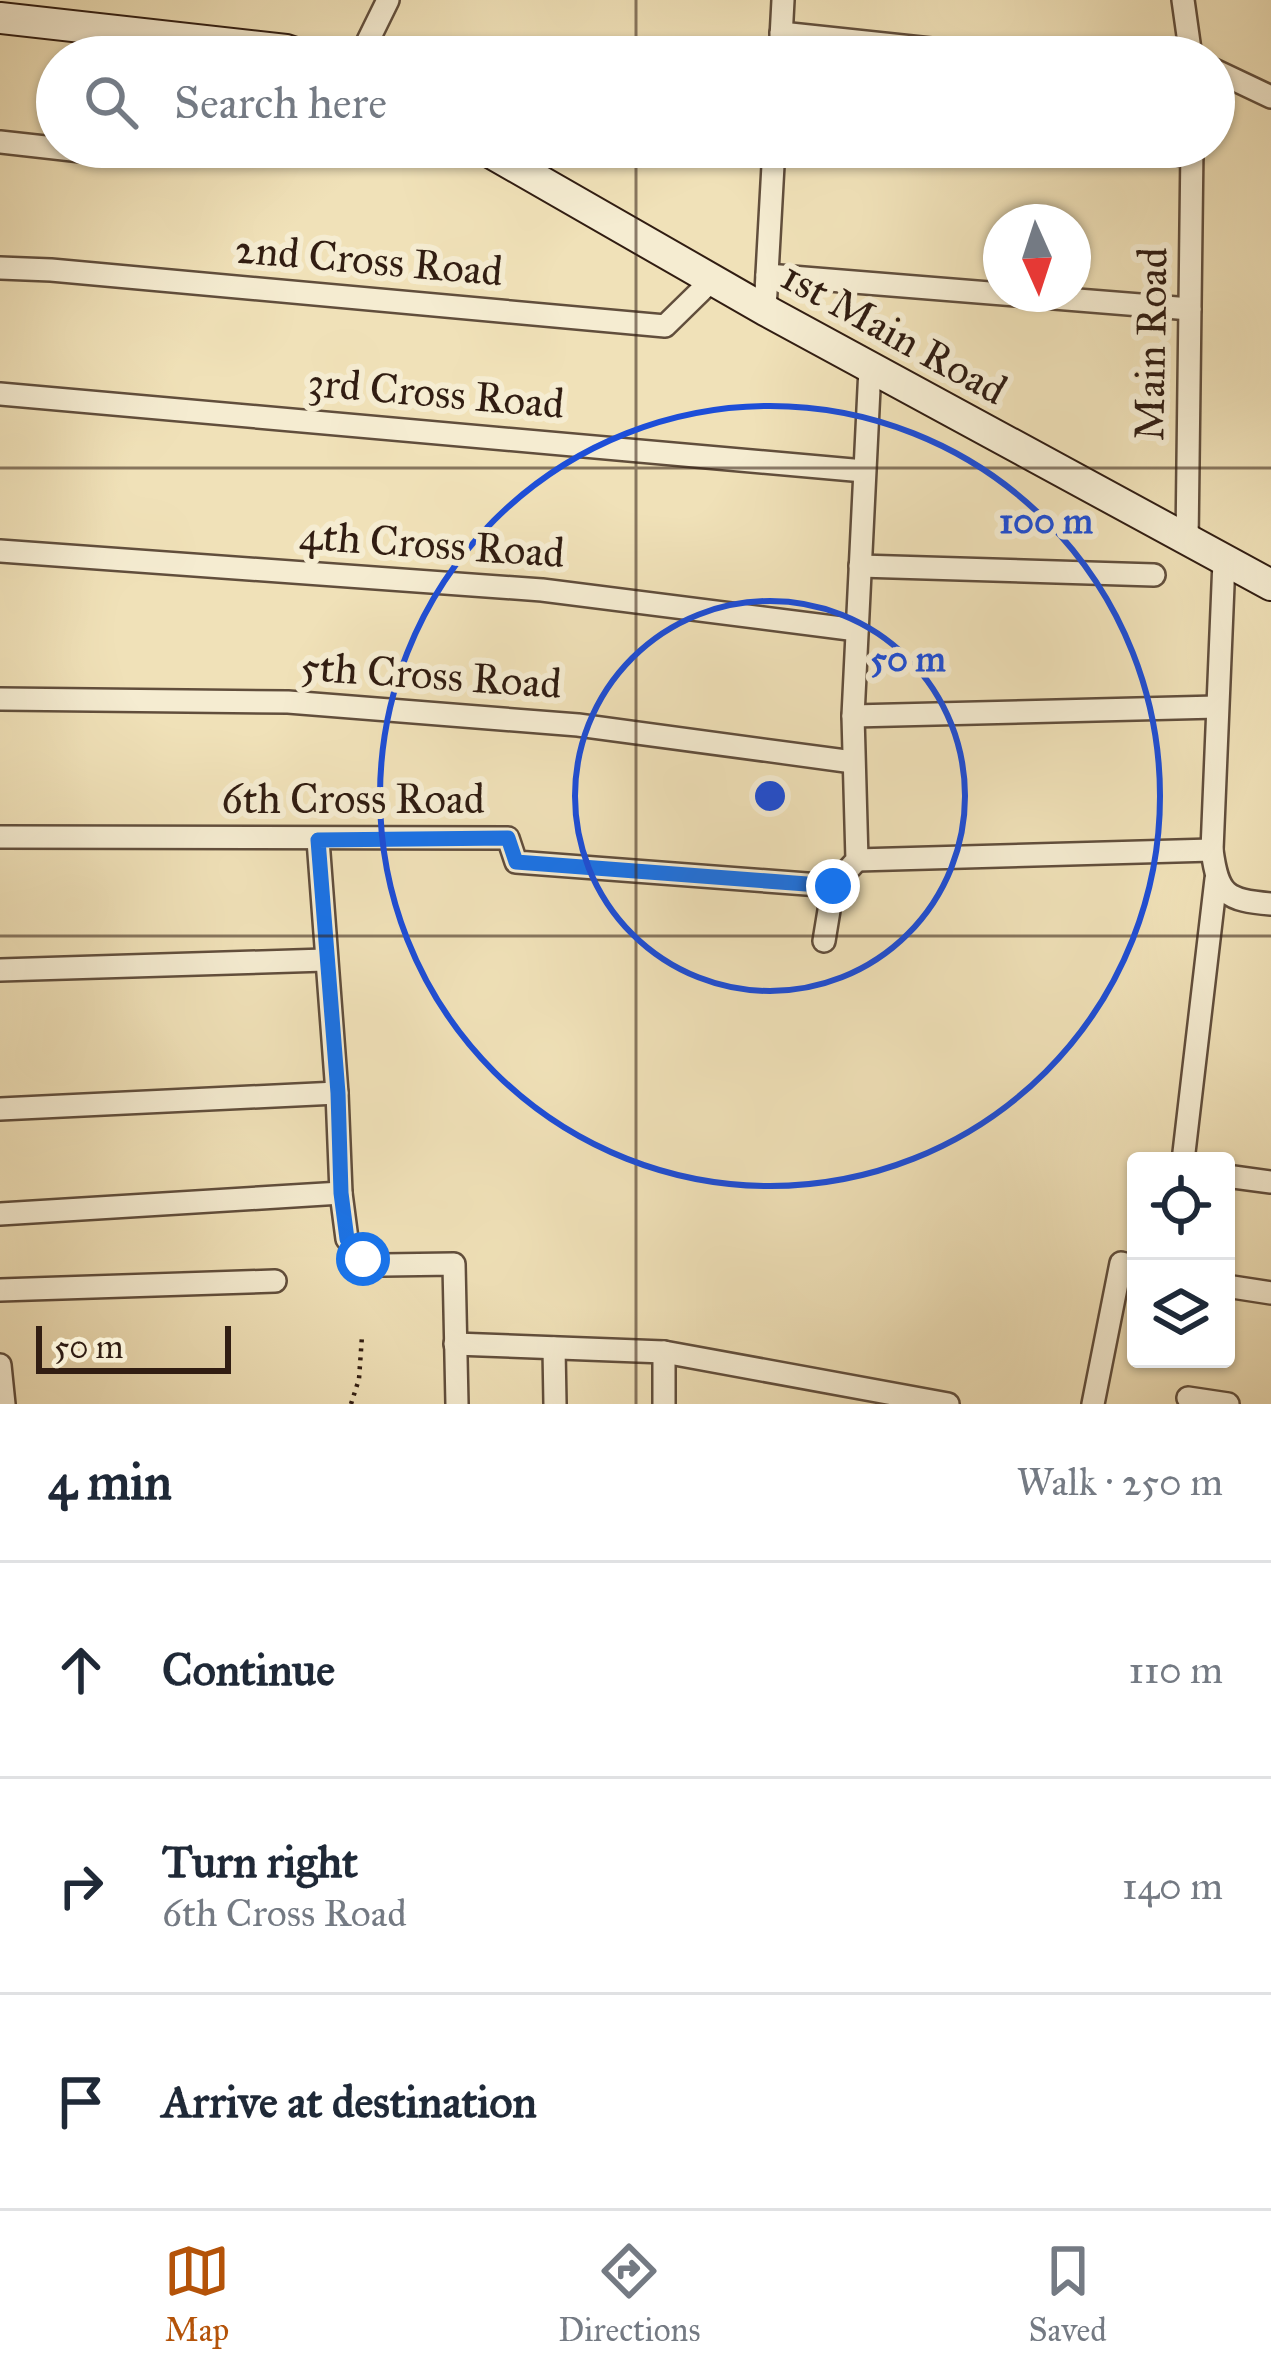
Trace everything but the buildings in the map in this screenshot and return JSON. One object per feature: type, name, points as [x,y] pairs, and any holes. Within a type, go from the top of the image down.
[{"type":"street","points":[[370,36],[388,0]]},
{"type":"street","points":[[782,36],[783,0]]},
{"type":"street","points":[[1180,0],[1187,36]]},
{"type":"street","points":[[0,18],[161,36]]},
{"type":"street","points":[[782,33],[810,36]]},
{"type":"street","points":[[1235,80],[1271,97]]},
{"type":"street","points":[[0,142],[36,146]]},
{"type":"street","name":"1st Main Road","points":[[517,168],[764,310],[1271,585]]},
{"type":"street","points":[[764,310],[773,168]]},
{"type":"street","name":"Main Road","points":[[1187,542],[1192,168]]},
{"type":"street","name":"2nd Cross Road","points":[[0,268],[665,326],[712,280]]},
{"type":"street","points":[[766,275],[1190,309]]},
{"type":"street","points":[[824,941],[833,886],[857,860],[853,716],[870,368]]},
{"type":"street","name":"3rd Cross Road","points":[[0,394],[864,471]]},
{"type":"street","name":"4th Cross Road","points":[[0,551],[542,590],[856,630]]},
{"type":"street","points":[[1184,1152],[1216,879],[1213,850],[1224,561]]},
{"type":"street","points":[[860,566],[1154,575]]},
{"type":"street","name":"5th Cross Road","points":[[0,700],[288,702],[578,725],[853,762]]},
{"type":"street","points":[[853,716],[1217,707]]},
{"type":"street","name":"6th Cross Road","points":[[0,837],[508,838],[516,862],[833,886]]},
{"type":"street","points":[[318,840],[347,1239],[363,1259],[384,1265],[454,1264],[457,1404]]},
{"type":"street","points":[[857,860],[1213,850]]},
{"type":"street","points":[[1216,879],[1223,891],[1240,899],[1271,904]]},
{"type":"street","points":[[0,970],[326,961]]},
{"type":"street","points":[[0,1109],[338,1093]]},
{"type":"street","points":[[1235,1177],[1271,1182]]},
{"type":"street","points":[[0,1214],[341,1193]]},
{"type":"street","points":[[1093,1404],[1121,1263],[1127,1265]]},
{"type":"street","points":[[0,1290],[275,1281]]},
{"type":"street","points":[[1235,1287],[1271,1293]]},
{"type":"street","points":[[455,1344],[664,1352],[948,1404]]},
{"type":"street","points":[[554,1348],[555,1404]]},
{"type":"street","points":[[664,1352],[664,1404]]},
{"type":"street","points":[[0,1365],[4,1404]]},
{"type":"street","points":[[1188,1398],[1228,1404]]},
{"type":"path","points":[[351,1404],[359,1379],[362,1336]]},
{"type":"route","points":[[363,1259],[347,1239],[341,1193],[318,840],[508,838],[516,862],[833,886]]}]
